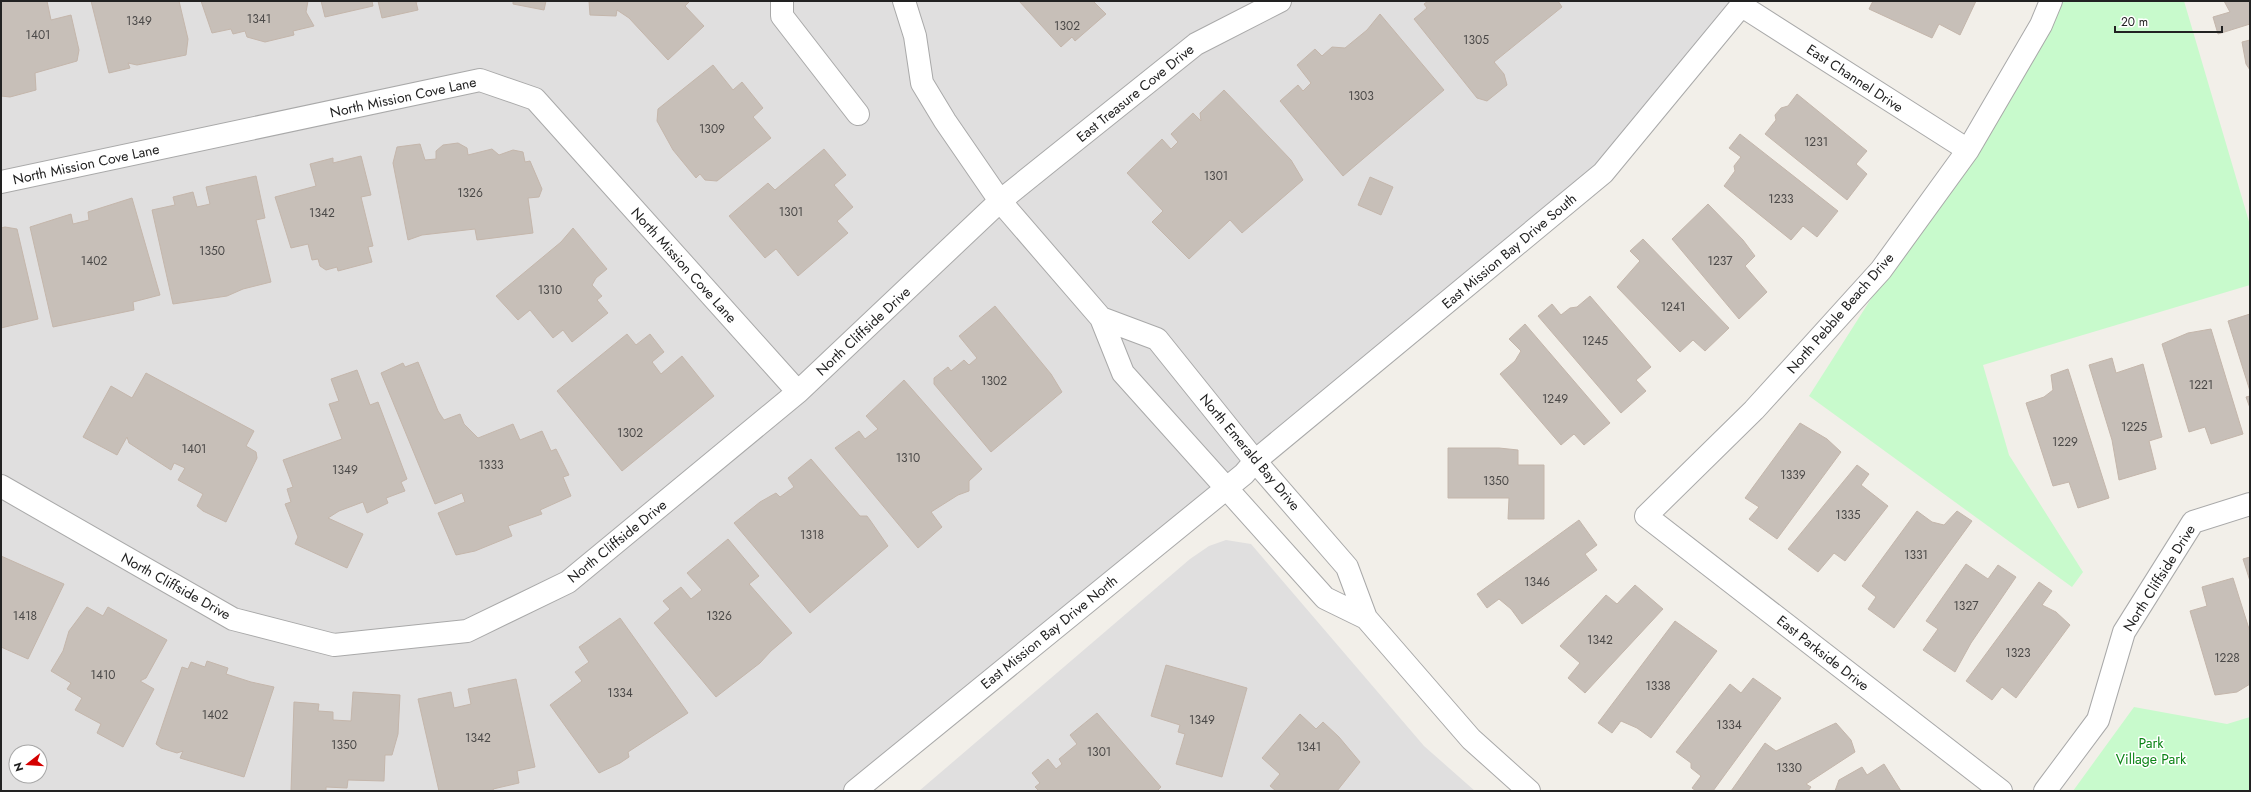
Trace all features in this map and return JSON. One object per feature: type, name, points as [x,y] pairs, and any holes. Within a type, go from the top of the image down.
[{"type":"street","points":[[782,1],[782,16],[858,114]]},
{"type":"street","name":"North Emerald Bay Drive","points":[[904,1],[915,36],[922,83],[945,121],[1000,201],[1102,318],[1123,373],[1325,598],[1366,618]]},
{"type":"street","name":"East Treasure Cove Drive","points":[[1000,201],[1196,44],[1280,1]]},
{"type":"street","name":"North Pebble Beach Drive","points":[[1646,516],[1754,410],[1881,270],[1968,150],[2041,25],[2051,1]]},
{"type":"street","name":"East Channel Drive","points":[[1744,3],[1968,150]]},
{"type":"street","name":"East Mission Bay Drive South","points":[[1250,468],[1603,173],[1744,3]]},
{"type":"street","name":"North Mission Cove Lane","points":[[1,182],[480,80],[535,99],[798,392]]},
{"type":"street","name":"North Cliffside Drive","points":[[1,486],[233,618],[334,645],[467,631],[568,582],[798,392],[1000,201]]},
{"type":"street","name":"North Emerald Bay Drive","points":[[1102,318],[1157,339],[1250,468],[1348,567],[1366,618],[1471,739],[1529,791]]},
{"type":"street","name":"East Mission Bay Drive North","points":[[855,791],[1250,468]]},
{"type":"street","name":"North Cliffside Drive","points":[[2045,791],[2098,720],[2124,632],[2193,522],[2250,504]]},
{"type":"street","name":"East Parkside Drive","points":[[1646,516],[2001,791]]},
{"type":"shaded area","points":[[1,1],[1745,1],[1603,173],[855,791],[1,791]]},
{"type":"shaded area","points":[[1226,540],[1251,544],[1424,746],[1475,791],[919,791],[1190,559],[1209,546]]},
{"type":"green space","points":[[2061,1],[2184,1],[2250,225],[2250,285],[1983,365],[2009,455],[2083,572],[2072,587],[1809,396]]},
{"type":"green space","name":"Park Village Park","points":[[2134,707],[2227,724],[2250,717],[2250,791],[2073,791]]},
{"type":"building","points":[[1,1],[47,1],[51,20],[71,15],[79,50],[77,61],[35,73],[36,90],[10,97],[1,96]]},
{"type":"building","points":[[91,1],[179,1],[188,39],[186,55],[137,65],[128,63],[130,68],[109,73]]},
{"type":"building","points":[[201,1],[308,1],[306,12],[314,26],[293,31],[294,35],[265,42],[247,37],[245,31],[233,34],[231,29],[212,33]]},
{"type":"building","points":[[321,1],[372,1],[373,6],[325,17]]},
{"type":"building","points":[[378,1],[421,1],[416,2],[418,10],[382,18]]},
{"type":"building","points":[[513,1],[546,1],[544,10],[513,4]]},
{"type":"building","points":[[589,1],[690,1],[685,6],[704,26],[668,60],[629,18],[617,10],[616,16],[590,15]]},
{"type":"building","points":[[1019,1],[1093,1],[1106,14],[1075,41],[1072,37],[1061,47]]},
{"type":"building","points":[[1428,1],[1558,1],[1562,7],[1494,62],[1504,74],[1507,85],[1487,101],[1477,98],[1414,19],[1427,8],[1424,4]]},
{"type":"building","points":[[1873,1],[1976,1],[1960,35],[1939,24],[1932,38],[1869,9]]},
{"type":"building","points":[[2224,1],[2250,1],[2250,24],[2218,34],[2213,17],[2230,12]]},
{"type":"building","points":[[1380,14],[1444,90],[1343,176],[1280,101],[1298,85],[1303,91],[1311,83],[1297,65],[1315,49],[1322,56],[1332,47],[1345,48],[1367,30]]},
{"type":"building","points":[[2250,40],[2250,70],[2246,64],[2242,42]]},
{"type":"building","points":[[713,65],[733,90],[742,82],[763,108],[753,117],[771,138],[717,181],[705,180],[700,174],[696,178],[673,150],[657,121],[658,109]]},
{"type":"building","points":[[1224,90],[1291,160],[1303,180],[1242,233],[1230,220],[1189,259],[1152,222],[1163,211],[1127,173],[1162,139],[1171,149],[1178,142],[1171,134],[1193,113],[1201,121],[1200,113]]},
{"type":"building","points":[[1797,94],[1867,151],[1856,164],[1867,174],[1847,200],[1765,134],[1776,120],[1775,115],[1781,108],[1788,106]]},
{"type":"building","points":[[1740,134],[1838,211],[1817,237],[1803,226],[1791,240],[1724,186],[1735,171],[1734,166],[1741,157],[1729,148]]},
{"type":"building","points":[[458,143],[467,148],[468,155],[492,149],[499,155],[513,150],[523,152],[525,162],[530,161],[542,189],[539,197],[528,198],[533,233],[477,240],[475,229],[422,235],[408,240],[393,163],[397,147],[420,144],[425,160],[436,159],[436,151],[443,145]]},
{"type":"building","points":[[824,149],[846,175],[834,185],[853,207],[837,221],[848,233],[798,276],[776,249],[765,258],[729,216],[768,183],[775,190]]},
{"type":"building","points":[[361,156],[371,195],[361,197],[373,246],[368,247],[372,262],[338,271],[337,267],[326,270],[320,266],[318,259],[312,260],[308,244],[291,248],[275,197],[316,186],[310,164],[333,158],[333,163]]},
{"type":"building","points":[[256,176],[265,218],[256,220],[271,282],[243,289],[227,296],[173,304],[152,210],[175,205],[173,197],[193,192],[197,207],[210,204],[206,187]]},
{"type":"building","points":[[1370,177],[1393,187],[1381,215],[1358,205]]},
{"type":"building","points":[[132,198],[160,295],[133,302],[134,310],[53,327],[30,227],[71,214],[73,224],[89,220],[88,212]]},
{"type":"building","points":[[1708,204],[1743,240],[1755,256],[1745,266],[1767,292],[1739,319],[1672,239]]},
{"type":"building","points":[[5,227],[17,229],[38,319],[1,328],[1,228]]},
{"type":"building","points":[[573,228],[607,269],[596,278],[592,285],[602,296],[597,300],[608,313],[572,342],[563,330],[553,338],[530,310],[518,320],[496,296],[561,242]]},
{"type":"building","points":[[1643,239],[1729,328],[1705,351],[1693,340],[1680,352],[1617,287],[1640,261],[1630,251]]},
{"type":"building","points":[[1590,296],[1651,367],[1636,380],[1646,391],[1621,413],[1538,316],[1552,304],[1561,315],[1570,308],[1577,307]]},
{"type":"building","points":[[995,306],[1051,374],[1062,392],[991,452],[934,384],[934,378],[948,367],[951,371],[964,360],[969,365],[977,358],[959,336]]},
{"type":"building","points":[[2250,314],[2250,391],[2228,321]]},
{"type":"building","points":[[1525,324],[1610,423],[1584,445],[1574,434],[1561,445],[1500,374],[1515,361],[1521,351],[1509,339]]},
{"type":"building","points":[[2211,329],[2243,434],[2211,444],[2205,427],[2189,432],[2162,344],[2188,333]]},
{"type":"building","points":[[627,334],[636,345],[650,334],[664,352],[652,362],[661,374],[682,356],[714,396],[622,471],[557,391]]},
{"type":"building","points":[[2112,358],[2116,373],[2143,364],[2162,437],[2149,441],[2156,469],[2119,480],[2112,440],[2089,365]]},
{"type":"building","points":[[418,362],[438,411],[444,420],[460,414],[464,424],[478,438],[513,424],[520,440],[542,431],[551,451],[556,449],[569,475],[563,477],[571,496],[540,510],[542,514],[508,526],[512,536],[475,551],[456,555],[438,513],[465,502],[462,493],[435,504],[381,373],[403,363],[405,367]]},
{"type":"building","points":[[2068,369],[2109,498],[2078,508],[2069,482],[2053,486],[2026,403],[2044,397],[2053,390],[2051,375]]},
{"type":"building","points":[[357,370],[370,405],[378,402],[407,479],[401,482],[405,491],[386,498],[388,503],[367,513],[363,502],[339,511],[328,518],[363,534],[347,568],[295,544],[298,537],[285,504],[291,502],[287,489],[293,487],[283,460],[342,439],[329,404],[339,401],[331,379]]},
{"type":"building","points":[[146,373],[254,431],[246,446],[256,452],[257,458],[226,522],[203,511],[197,506],[203,494],[178,480],[185,468],[174,463],[171,470],[129,443],[127,437],[117,455],[83,437],[111,386],[132,398]]},
{"type":"building","points":[[904,380],[982,469],[969,481],[969,491],[958,495],[931,512],[942,527],[918,548],[835,448],[859,431],[865,439],[878,429],[866,416]]},
{"type":"building","points":[[2250,396],[2250,408],[2246,397]]},
{"type":"building","points":[[1800,423],[1827,439],[1841,452],[1777,539],[1749,519],[1759,507],[1745,498]]},
{"type":"building","points":[[1448,448],[1499,448],[1518,450],[1518,465],[1544,465],[1544,519],[1508,519],[1509,498],[1448,498]]},
{"type":"building","points":[[811,459],[860,516],[867,516],[888,546],[810,613],[734,523],[760,502],[776,493],[780,497],[794,487],[788,478]]},
{"type":"building","points":[[1857,465],[1869,474],[1861,485],[1888,506],[1845,561],[1834,553],[1818,572],[1788,549]]},
{"type":"building","points":[[1917,511],[1932,522],[1944,525],[1957,511],[1972,521],[1894,628],[1868,609],[1876,597],[1862,586]]},
{"type":"building","points":[[1579,520],[1597,545],[1585,554],[1597,570],[1522,624],[1511,609],[1499,599],[1487,608],[1477,594]]},
{"type":"building","points":[[728,539],[759,576],[749,584],[792,633],[771,651],[760,663],[716,697],[654,623],[670,609],[663,601],[681,587],[691,599],[702,590],[687,573]]},
{"type":"building","points":[[1,556],[64,584],[28,659],[1,647]]},
{"type":"building","points":[[2250,557],[2250,581],[2243,559]]},
{"type":"building","points":[[1966,564],[1988,579],[1998,565],[2016,577],[1971,643],[1955,672],[1923,650],[1938,629],[1926,621]]},
{"type":"building","points":[[2233,578],[2250,632],[2250,684],[2237,692],[2215,695],[2190,611],[2207,606],[2202,587]]},
{"type":"building","points":[[2039,582],[2052,591],[2042,605],[2056,612],[2070,625],[2016,698],[2002,687],[1992,700],[1966,681]]},
{"type":"building","points":[[1635,585],[1663,609],[1585,693],[1568,678],[1580,663],[1560,646],[1606,595],[1617,604]]},
{"type":"building","points":[[87,607],[103,616],[108,607],[167,640],[146,678],[140,681],[154,689],[123,747],[97,733],[101,724],[75,710],[82,698],[67,689],[71,683],[51,671],[63,651],[69,631]]},
{"type":"building","points":[[620,618],[688,713],[628,752],[629,757],[599,773],[550,705],[582,681],[575,672],[589,662],[579,647]]},
{"type":"building","points":[[1675,621],[1717,651],[1651,738],[1637,728],[1621,721],[1612,733],[1598,723]]},
{"type":"building","points":[[207,661],[228,668],[226,674],[274,687],[244,777],[180,758],[183,751],[177,753],[161,748],[156,744],[182,667],[188,669],[191,662],[205,667]]},
{"type":"building","points":[[1166,665],[1247,688],[1222,777],[1176,764],[1185,734],[1178,732],[1180,725],[1151,716]]},
{"type":"building","points":[[1753,678],[1781,698],[1713,791],[1696,791],[1692,788],[1701,776],[1691,768],[1691,763],[1676,752],[1730,684],[1741,693]]},
{"type":"building","points":[[516,679],[535,767],[517,771],[519,783],[493,789],[494,791],[439,791],[418,699],[451,692],[454,708],[471,704],[468,689]]},
{"type":"building","points":[[353,692],[400,695],[398,734],[392,755],[385,755],[384,781],[348,780],[347,788],[326,787],[326,791],[291,791],[294,702],[319,704],[318,711],[333,712],[333,720],[351,721]]},
{"type":"building","points":[[1097,713],[1161,787],[1157,791],[1039,791],[1035,787],[1040,783],[1032,773],[1048,759],[1056,769],[1062,764],[1059,759],[1077,744],[1070,735]]},
{"type":"building","points":[[1300,714],[1316,729],[1323,722],[1339,737],[1360,762],[1337,791],[1276,791],[1270,786],[1280,774],[1262,758]]},
{"type":"building","points":[[1836,723],[1851,740],[1855,752],[1806,784],[1811,787],[1808,791],[1731,791],[1765,743],[1776,751]]},
{"type":"building","points":[[1884,764],[1901,791],[1835,791],[1839,780],[1862,767],[1867,775]]}]
